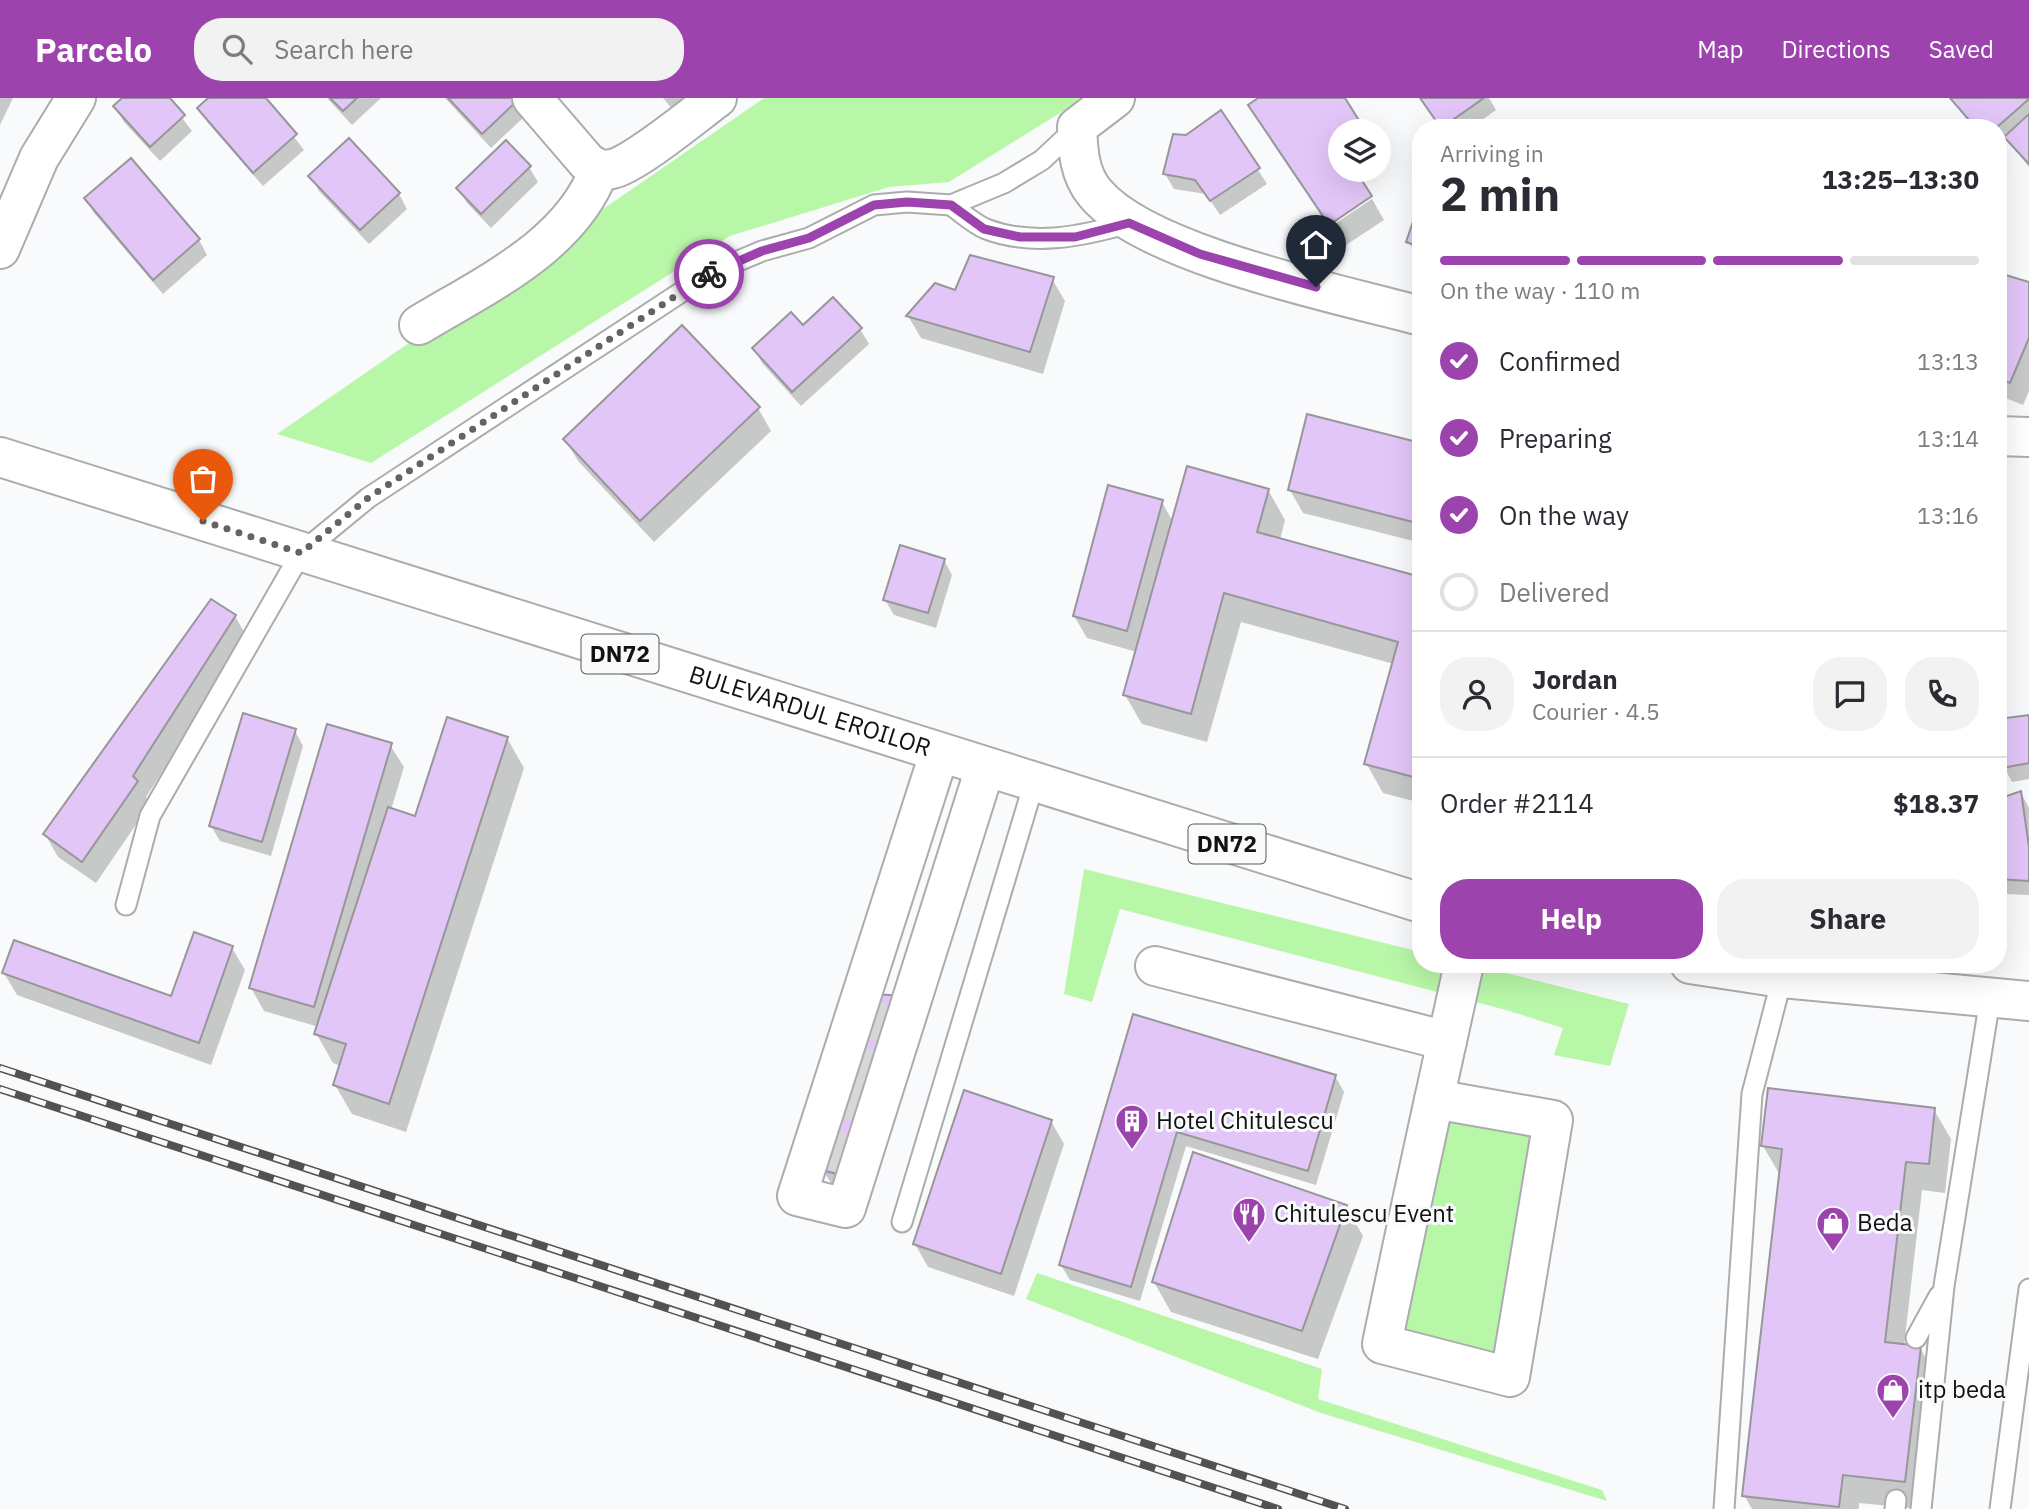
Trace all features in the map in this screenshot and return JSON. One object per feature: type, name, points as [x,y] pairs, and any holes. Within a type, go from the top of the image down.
[{"type":"street","points":[[532,98],[587,162],[599,170],[615,168],[631,159],[717,98]]},
{"type":"street","points":[[1115,98],[1077,127],[1079,163],[1094,192],[1129,223],[1200,254],[1412,313]]},
{"type":"street","points":[[0,249],[9,193],[39,158],[71,100]]},
{"type":"street","points":[[419,325],[536,250],[569,222],[590,193],[599,170]]},
{"type":"street","points":[[2007,436],[2029,437]]},
{"type":"street","name":"BULEVARDUL EROILOR","points":[[0,457],[939,754],[1412,900]]},
{"type":"street","points":[[939,754],[797,1196],[846,1208],[985,768]]},
{"type":"street","points":[[1155,966],[1447,1041]]},
{"type":"street","points":[[1434,1099],[1553,1120],[1510,1377],[1382,1343],[1411,1203],[1434,1099],[1447,1041],[1462,973]]},
{"type":"street","points":[[1749,973],[2029,1001]]},
{"type":"lane","points":[[126,905],[150,816],[301,553],[368,498],[712,272],[762,251],[809,238],[874,205],[907,202],[951,205],[1004,183],[1033,166],[1077,127]]},
{"type":"lane","points":[[951,205],[984,229],[1020,237],[1075,237],[1129,223]]},
{"type":"lane","points":[[902,1222],[1034,783]]},
{"type":"lane","points":[[1724,1509],[1752,1094],[1782,978]]},
{"type":"lane","points":[[1921,1509],[1944,1286],[1990,999]]},
{"type":"lane","points":[[1916,1338],[1944,1286]]},
{"type":"lane","points":[[2000,1509],[2029,1289]]},
{"type":"green space","points":[[764,98],[1084,98],[949,182],[889,187],[730,236],[371,463],[277,434]]},
{"type":"green space","points":[[1084,869],[1412,950],[1412,973],[1506,973],[1629,1004],[1610,1066],[1554,1055],[1563,1028],[1506,1010],[1120,909],[1092,1002],[1064,994]]},
{"type":"green space","points":[[1449,1115],[1538,1135],[1494,1356],[1401,1331]]},
{"type":"green space","points":[[1037,1273],[1322,1369],[1318,1399],[1602,1490],[1607,1501],[1321,1413],[1026,1299]]},
{"type":"building","points":[[122,98],[170,98],[185,115],[150,147],[113,106]]},
{"type":"building","points":[[208,98],[266,98],[297,134],[253,173],[197,108]]},
{"type":"building","points":[[330,98],[357,98],[343,111]]},
{"type":"building","points":[[448,98],[516,98],[518,100],[482,134]]},
{"type":"building","points":[[1258,98],[1345,98],[1358,119],[1328,119],[1328,182],[1363,182],[1372,196],[1329,225],[1248,105]]},
{"type":"building","points":[[1420,98],[1484,98],[1454,119],[1435,119]]},
{"type":"building","points":[[1950,98],[2029,98],[2006,119],[1968,119]]},
{"type":"building","points":[[1221,110],[1260,168],[1210,201],[1195,180],[1163,174],[1173,134],[1186,135]]},
{"type":"building","points":[[2029,114],[2029,164],[2007,140],[2007,134]]},
{"type":"building","points":[[349,138],[400,193],[360,230],[308,176]]},
{"type":"building","points":[[506,140],[531,166],[481,214],[456,188]]},
{"type":"building","points":[[131,158],[200,239],[153,280],[84,198]]},
{"type":"building","points":[[1412,224],[1412,244],[1406,242]]},
{"type":"building","points":[[970,255],[1054,277],[1030,352],[906,316],[935,283],[955,290]]},
{"type":"building","points":[[2007,275],[2029,282],[2029,338],[2010,383],[2007,382]]},
{"type":"building","points":[[833,297],[862,328],[792,392],[752,348],[791,312],[803,325]]},
{"type":"building","points":[[682,325],[760,407],[640,521],[563,439]]},
{"type":"building","points":[[1307,414],[1412,441],[1412,522],[1288,490]]},
{"type":"building","points":[[1187,466],[1269,489],[1257,532],[1412,575],[1412,777],[1364,764],[1398,642],[1224,593],[1191,714],[1123,695]]},
{"type":"building","points":[[1108,485],[1163,500],[1127,631],[1073,616]]},
{"type":"building","points":[[900,545],[945,559],[928,613],[883,600]]},
{"type":"building","points":[[211,599],[236,615],[133,776],[138,781],[82,862],[43,834]]},
{"type":"building","points":[[243,713],[296,729],[262,842],[209,826]]},
{"type":"building","points":[[2029,715],[2029,763],[2007,767],[2007,718]]},
{"type":"building","points":[[447,717],[508,737],[389,1104],[333,1085],[346,1044],[314,1034],[388,807],[415,816]]},
{"type":"building","points":[[327,724],[392,743],[314,1007],[249,988]]},
{"type":"building","points":[[2021,791],[2029,847],[2029,881],[2007,880],[2007,796]]},
{"type":"building","points":[[194,932],[233,946],[199,1043],[2,973],[14,940],[171,996]]},
{"type":"building","points":[[875,994],[903,996],[848,1177],[822,1170]]},
{"type":"building","name":"Hotel Chitulescu","points":[[1133,1014],[1336,1075],[1308,1171],[1177,1132],[1131,1287],[1059,1265]]},
{"type":"building","name":"Beda","points":[[1768,1088],[1935,1108],[1929,1164],[1906,1162],[1885,1342],[1921,1346],[1905,1482],[1843,1475],[1839,1507],[1742,1496],[1782,1149],[1761,1146]]},
{"type":"building","points":[[964,1090],[1052,1120],[1001,1274],[913,1244]]},
{"type":"building","name":"Chitulescu Event","points":[[1193,1152],[1347,1205],[1302,1331],[1152,1282]]},
{"type":"tunnel","points":[[856,1013],[902,1032]]},
{"type":"tunnel","points":[[841,1059],[888,1075]]},
{"type":"tunnel","points":[[830,1093],[878,1110]]},
{"type":"tunnel","points":[[814,1143],[862,1160]]},
{"type":"railway","points":[[0,1068],[1345,1509]]},
{"type":"railway","points":[[0,1089],[1278,1509]]},
{"type":"way so far","points":[[203,521],[301,553],[368,498],[709,274]]},
{"type":"place","name":"Hotel Chitulescu","points":[[1132,1151]]},
{"type":"place","name":"Chitulescu Event","points":[[1249,1244]]},
{"type":"place","name":"Beda","points":[[1833,1253]]},
{"type":"place","name":"itp beda","points":[[1893,1420]]},
{"type":"route","points":[[709,274],[762,251],[809,238],[874,205],[907,202],[951,205],[984,229],[1020,237],[1075,237],[1129,223],[1200,254],[1316,287]]}]
